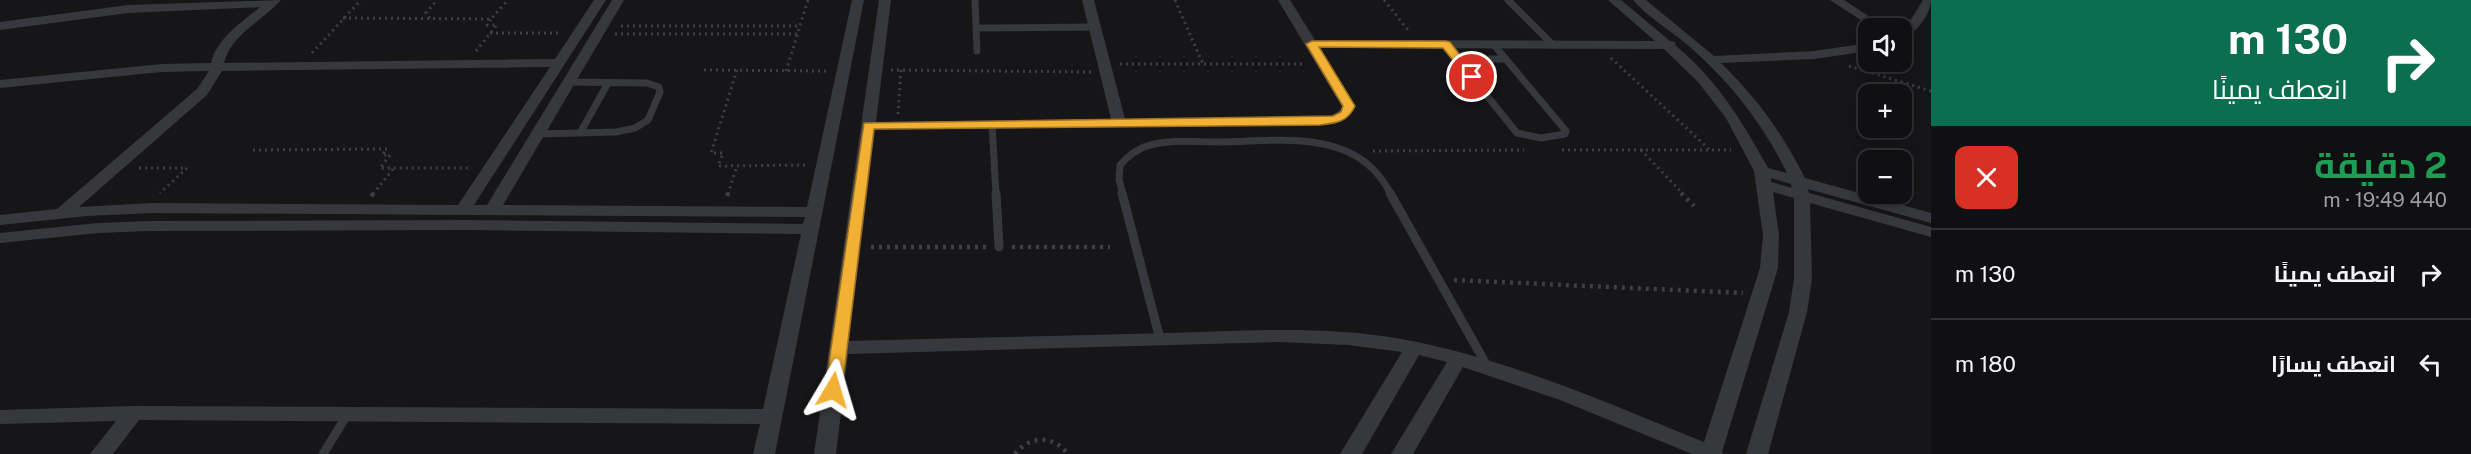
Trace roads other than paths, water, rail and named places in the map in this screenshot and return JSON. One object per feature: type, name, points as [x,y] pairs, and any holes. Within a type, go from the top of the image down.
[{"type":"street","points":[[463,210],[600,0]]},
{"type":"street","points":[[492,211],[618,0]]},
{"type":"street","points":[[764,454],[858,0]]},
{"type":"street","points":[[825,454],[885,0]]},
{"type":"street","points":[[1088,0],[1119,124]]},
{"type":"street","points":[[868,126],[1336,119],[1346,114],[1349,106],[1284,0]]},
{"type":"street","points":[[839,348],[1279,336],[1346,338],[1414,348],[1487,366],[1712,454],[1762,294],[1771,252],[1763,178],[1733,117],[1718,98],[1687,62],[1614,0]]},
{"type":"street","points":[[1639,0],[1695,45],[1746,95],[1782,146],[1800,188],[1803,279],[1798,312],[1757,454]]},
{"type":"street","points":[[1836,0],[1865,18]]},
{"type":"street","points":[[1912,25],[1929,0]]},
{"type":"street","points":[[0,26],[128,9],[273,1]]},
{"type":"street","points":[[61,214],[202,92],[210,83],[220,53],[229,40],[273,1]]},
{"type":"street","points":[[1312,44],[1695,45]]},
{"type":"street","points":[[1711,60],[1814,55],[1858,49]]},
{"type":"street","points":[[0,84],[162,68],[559,63]]},
{"type":"street","points":[[1763,178],[1931,218]]},
{"type":"street","points":[[1800,188],[1931,232]]},
{"type":"street","points":[[0,220],[61,214],[165,209],[722,212],[812,220]]},
{"type":"street","points":[[149,226],[165,209]]},
{"type":"street","points":[[0,238],[98,228],[149,226],[478,225],[812,220]]},
{"type":"street","points":[[1351,454],[1414,348]]},
{"type":"street","points":[[1402,454],[1458,359]]},
{"type":"street","points":[[0,417],[134,413],[771,417]]},
{"type":"street","points":[[101,454],[134,413]]},
{"type":"lane","points":[[975,0],[977,51]]},
{"type":"lane","points":[[1508,0],[1552,45]]},
{"type":"lane","points":[[976,28],[1095,27]]},
{"type":"lane","points":[[1446,45],[1517,134],[1527,136],[1565,134],[1566,131],[1494,45]]},
{"type":"lane","points":[[1458,59],[1506,59]]},
{"type":"lane","points":[[537,134],[622,131],[640,126],[648,120],[660,92],[659,87],[647,83],[567,82]]},
{"type":"lane","points":[[580,133],[608,83]]},
{"type":"lane","points":[[992,125],[999,247]]},
{"type":"lane","points":[[1160,339],[1119,180],[1120,165],[1131,153],[1151,145],[1176,142],[1295,141],[1322,144],[1346,151],[1367,162],[1380,176],[1487,366]]},
{"type":"lane","points":[[323,454],[347,415]]}]
